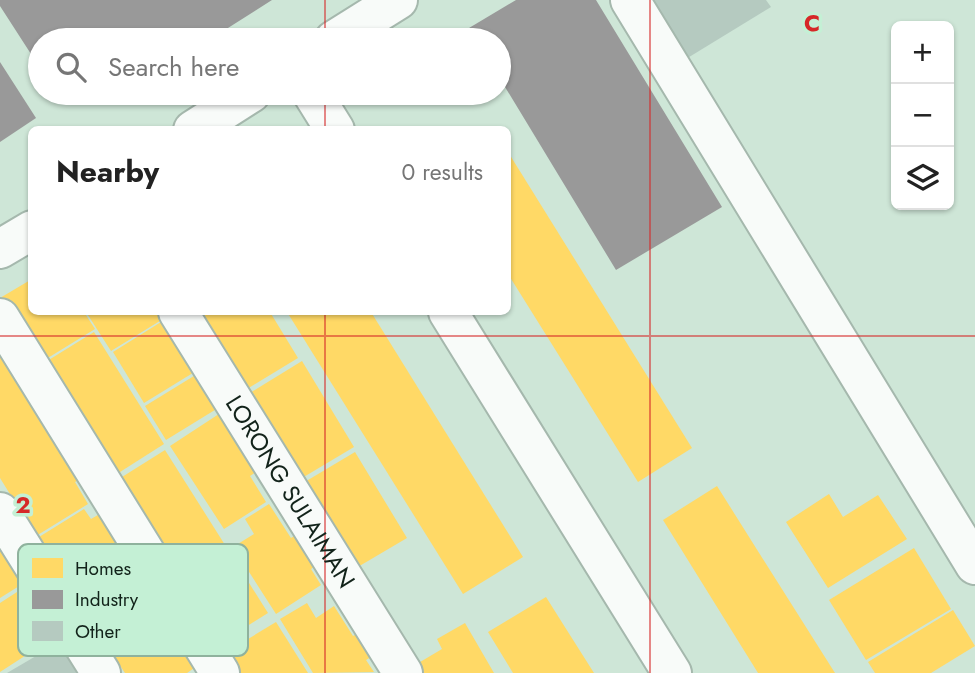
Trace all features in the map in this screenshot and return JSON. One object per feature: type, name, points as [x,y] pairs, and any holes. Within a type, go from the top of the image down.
[{"type":"street","points":[[353,28],[398,0]]},
{"type":"street","points":[[630,0],[975,565]]},
{"type":"street","points":[[199,126],[232,105]]},
{"type":"street","points":[[319,105],[333,126]]},
{"type":"street","points":[[0,249],[28,232]]},
{"type":"street","name":"LORONG SULAIMAN","points":[[180,315],[403,673]]},
{"type":"street","points":[[450,315],[672,673]]},
{"type":"street","points":[[0,318],[140,544]]},
{"type":"street","points":[[0,512],[20,544]]},
{"type":"street","points":[[90,656],[101,673]]},
{"type":"street","points":[[209,656],[220,673]]},
{"type":"building: Homes","points":[[511,157],[692,448],[638,482],[511,279]]},
{"type":"building: Homes","points":[[28,281],[28,315],[86,315],[95,329],[38,364],[0,305],[0,298]]},
{"type":"building: Homes","points":[[88,315],[168,316],[111,351]]},
{"type":"building: Homes","points":[[187,315],[272,315],[298,358],[237,395]]},
{"type":"building: Homes","points":[[289,315],[373,315],[523,557],[463,594]]},
{"type":"building: Homes","points":[[169,317],[201,368],[144,403],[113,352]]},
{"type":"building: Homes","points":[[94,332],[164,444],[109,479],[39,366]]},
{"type":"building: Homes","points":[[0,341],[84,477],[75,482],[88,504],[36,536],[0,478]]},
{"type":"building: Homes","points":[[302,361],[354,447],[292,484],[240,399]]},
{"type":"building: Homes","points":[[202,371],[223,405],[166,440],[145,406]]},
{"type":"building: Homes","points":[[225,410],[262,468],[250,476],[266,502],[224,529],[170,446]]},
{"type":"building: Homes","points":[[165,450],[224,544],[153,544],[114,482]]},
{"type":"building: Homes","points":[[355,452],[407,538],[351,571],[298,486]]},
{"type":"building: Homes","points":[[717,486],[835,673],[758,673],[663,520]]},
{"type":"building: Homes","points":[[829,494],[843,517],[878,495],[907,539],[828,588],[786,522]]},
{"type":"building: Homes","points":[[269,504],[291,538],[302,531],[321,562],[311,569],[321,585],[276,614],[248,570],[248,544],[238,544],[254,534],[245,519]]},
{"type":"building: Homes","points":[[84,509],[91,519],[103,512],[123,544],[44,544],[39,537]]},
{"type":"building: Homes","points":[[0,528],[18,556],[18,587],[0,598]]},
{"type":"building: Homes","points":[[914,548],[951,609],[866,660],[829,600]]},
{"type":"building: Homes","points":[[248,581],[268,613],[248,626]]},
{"type":"building: Homes","points":[[18,591],[18,656],[25,656],[0,672],[0,603]]},
{"type":"building: Homes","points":[[546,597],[594,673],[513,673],[488,632]]},
{"type":"building: Homes","points":[[307,603],[316,618],[334,606],[353,636],[364,630],[378,653],[366,660],[374,672],[313,673],[280,619]]},
{"type":"building: Homes","points":[[953,610],[975,646],[931,673],[875,673],[868,662]]},
{"type":"building: Homes","points":[[276,622],[308,673],[231,673],[220,656],[248,656],[248,639]]},
{"type":"building: Homes","points":[[465,623],[494,673],[413,673],[410,668],[442,649],[437,639]]},
{"type":"building: Homes","points":[[114,656],[195,656],[200,664],[187,673],[125,673]]},
{"type":"building: Industry","points":[[0,0],[272,0],[228,28],[28,28],[28,49],[0,6]]},
{"type":"building: Industry","points":[[516,0],[596,0],[722,207],[616,270],[511,97],[511,28],[469,28]]},
{"type":"building: Industry","points":[[0,62],[36,118],[0,142]]},
{"type":"building: Other","points":[[642,0],[766,0],[771,7],[681,62]]},
{"type":"building: Other","points":[[36,656],[76,656],[86,673],[7,673]]}]
